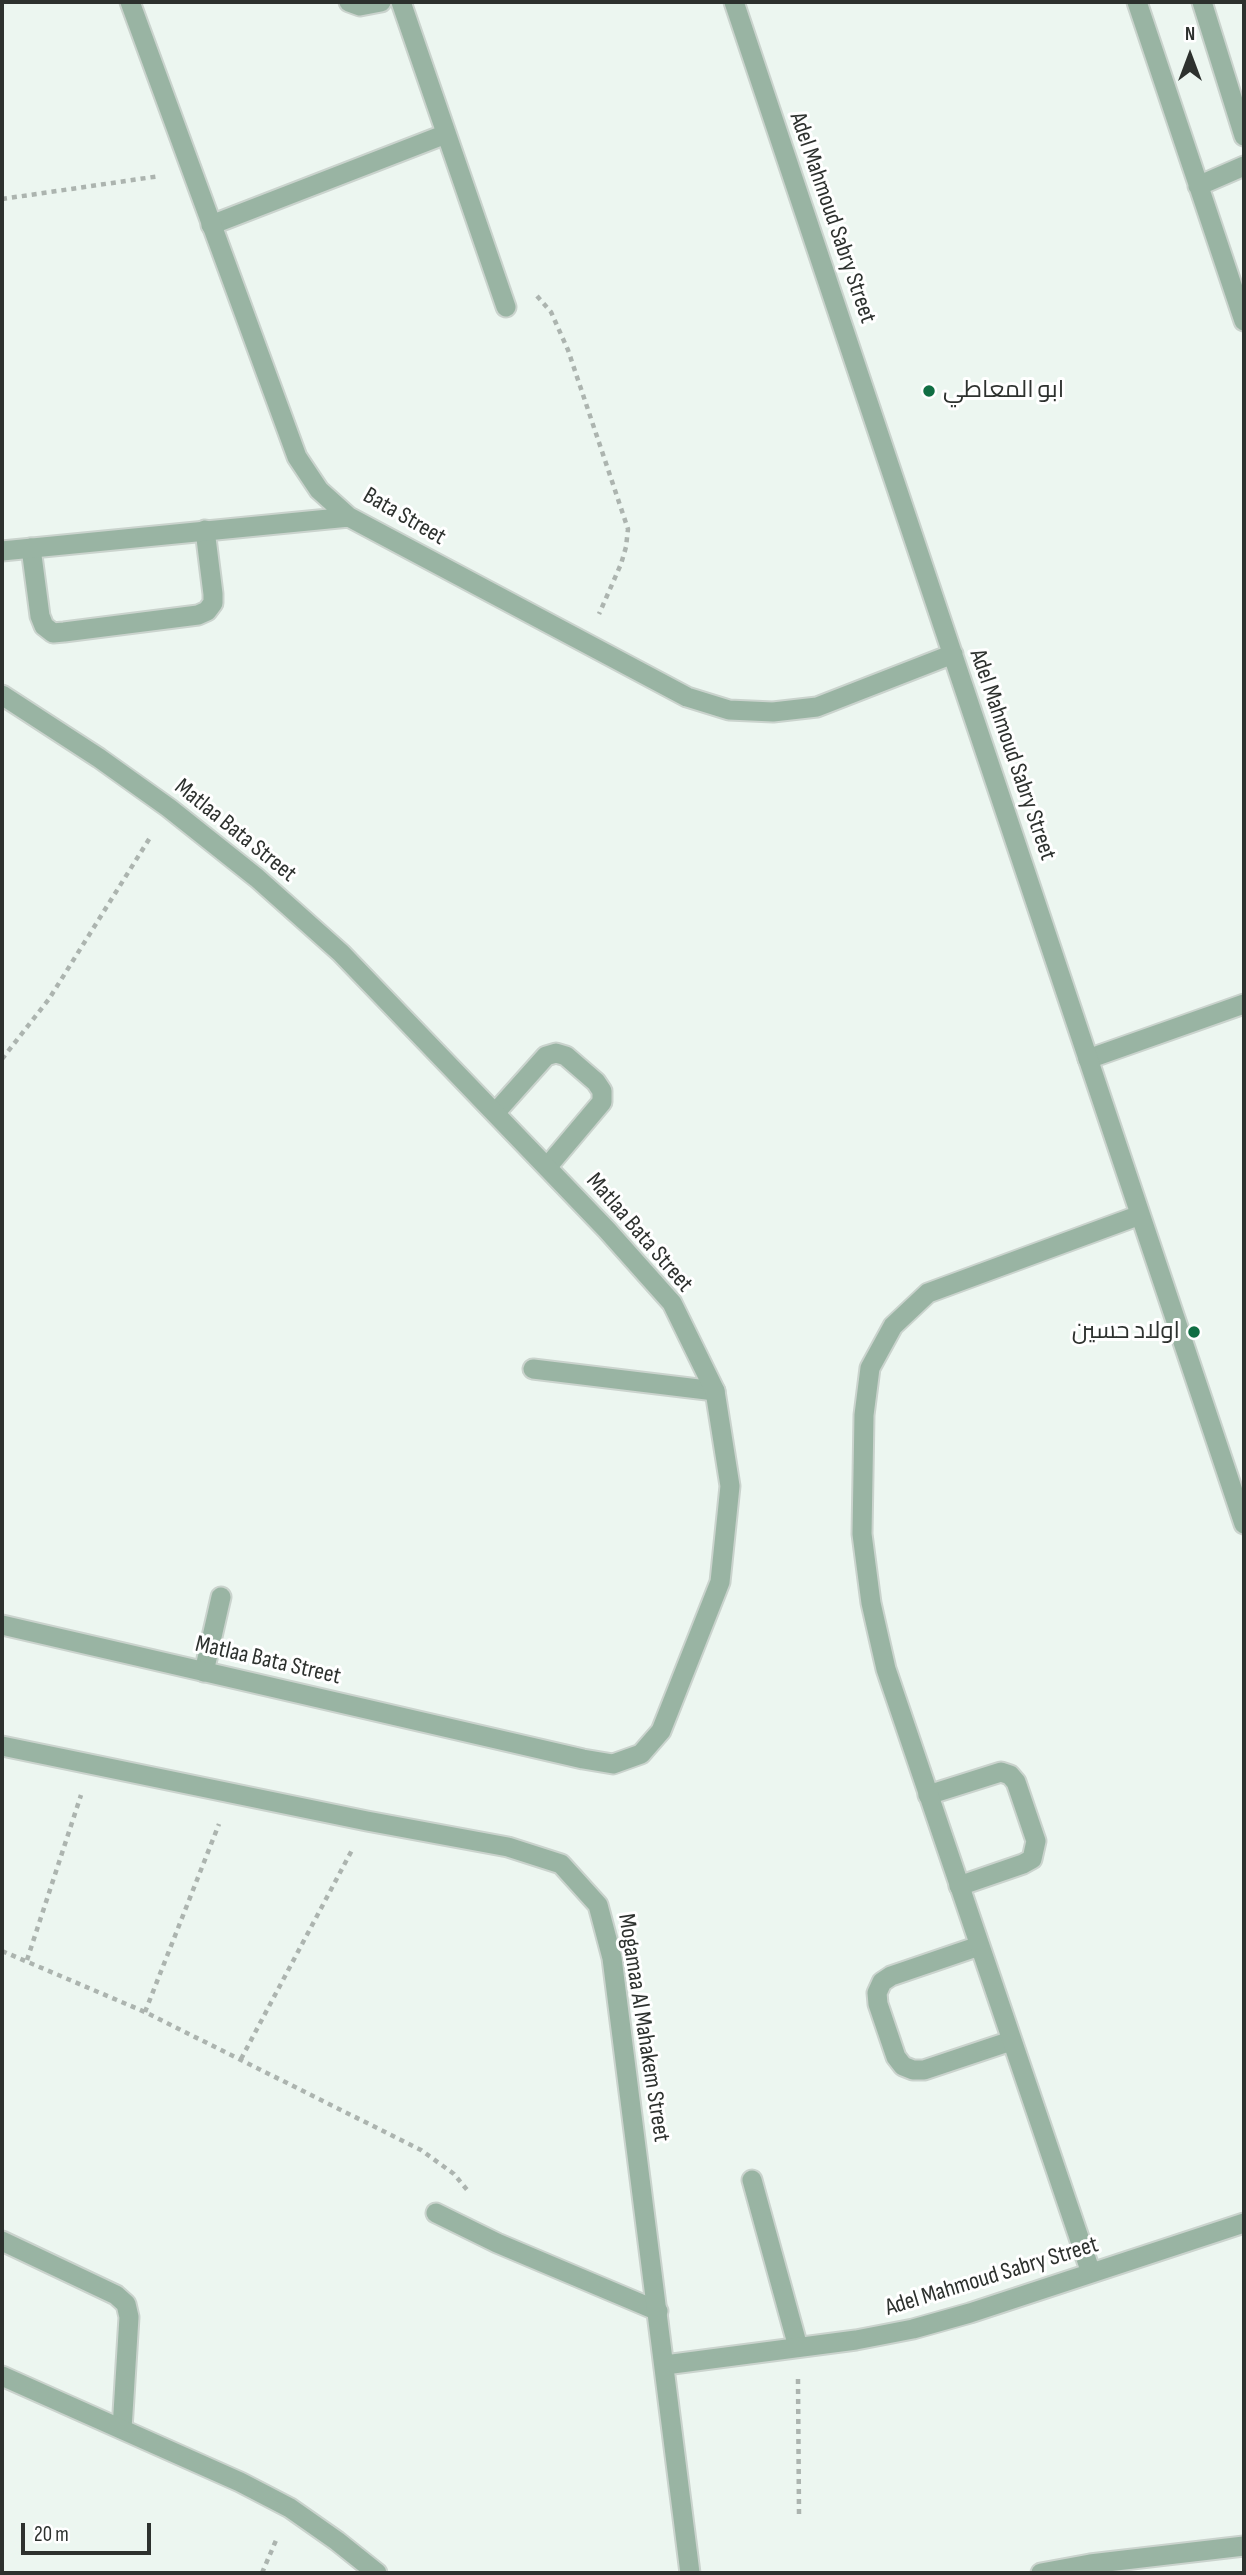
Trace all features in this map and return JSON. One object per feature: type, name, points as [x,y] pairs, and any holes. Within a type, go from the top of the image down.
[{"type":"street","name":"Bata Street","points":[[130,2],[297,457],[319,490],[349,517],[687,696],[729,709],[773,712],[817,707],[953,654]]},
{"type":"street","points":[[349,2],[360,6],[381,2]]},
{"type":"street","points":[[401,2],[506,307]]},
{"type":"street","name":"Adel Mahmoud Sabry Street","points":[[734,2],[1244,1524]]},
{"type":"street","points":[[1138,2],[1244,321]]},
{"type":"street","points":[[1202,2],[1244,136]]},
{"type":"street","points":[[211,225],[446,134]]},
{"type":"street","points":[[1198,186],[1244,166]]},
{"type":"street","points":[[2,551],[349,517]]},
{"type":"street","points":[[31,548],[40,616],[44,626],[53,632],[64,632],[198,615],[207,611],[213,603],[213,594],[205,530]]},
{"type":"street","name":"Matlaa Bata Street","points":[[2,695],[99,758],[169,808],[257,878],[341,953],[548,1166],[672,1303],[715,1391],[730,1486],[720,1582],[661,1731],[641,1754],[613,1764],[2,1625]]},
{"type":"street","points":[[1088,1059],[1244,1004]]},
{"type":"street","points":[[496,1112],[546,1056],[566,1056],[596,1082],[602,1091],[602,1102],[548,1166]]},
{"type":"street","points":[[1091,2273],[886,1670],[871,1602],[862,1534],[864,1415],[870,1368],[892,1326],[928,1293],[1140,1215]]},
{"type":"street","points":[[533,1369],[715,1391]]},
{"type":"street","points":[[204,1672],[221,1597]]},
{"type":"street","name":"Mogamaa Al Mahakem Street","points":[[2,1746],[90,1766],[508,1847],[561,1864],[598,1905],[612,1958],[690,2573]]},
{"type":"street","points":[[928,1795],[1002,1772],[1010,1775],[1016,1782],[1036,1841],[1031,1859],[959,1886]]},
{"type":"street","points":[[979,1946],[891,1976],[882,1982],[877,1993],[877,2004],[896,2057],[903,2066],[913,2070],[925,2070],[1012,2041]]},
{"type":"street","points":[[752,2180],[798,2347]]},
{"type":"street","points":[[436,2213],[497,2243],[658,2311]]},
{"type":"street","name":"Adel Mahmoud Sabry Street","points":[[665,2365],[856,2340],[913,2329],[970,2314],[1244,2223]]},
{"type":"street","points":[[2,2241],[116,2295],[126,2304],[130,2317],[122,2429]]},
{"type":"street","points":[[2,2376],[240,2482],[290,2508],[377,2573]]},
{"type":"street","points":[[1041,2573],[1090,2564],[1244,2546]]},
{"type":"path","points":[[2,199],[192,172]]},
{"type":"path","points":[[533,291],[551,312],[568,351],[628,529],[621,564],[586,643]]},
{"type":"path","points":[[2,1059],[49,999],[169,808]]},
{"type":"path","points":[[27,1960],[90,1766]]},
{"type":"path","points":[[145,2012],[231,1794]]},
{"type":"path","points":[[241,2059],[367,1821]]},
{"type":"path","points":[[2,1951],[145,2012],[421,2150],[454,2174],[471,2194]]},
{"type":"path","points":[[798,2347],[799,2514]]},
{"type":"place","name":"ابو المعاطي","points":[[929,391]]},
{"type":"place","name":"اولاد حسين","points":[[1194,1332]]}]
